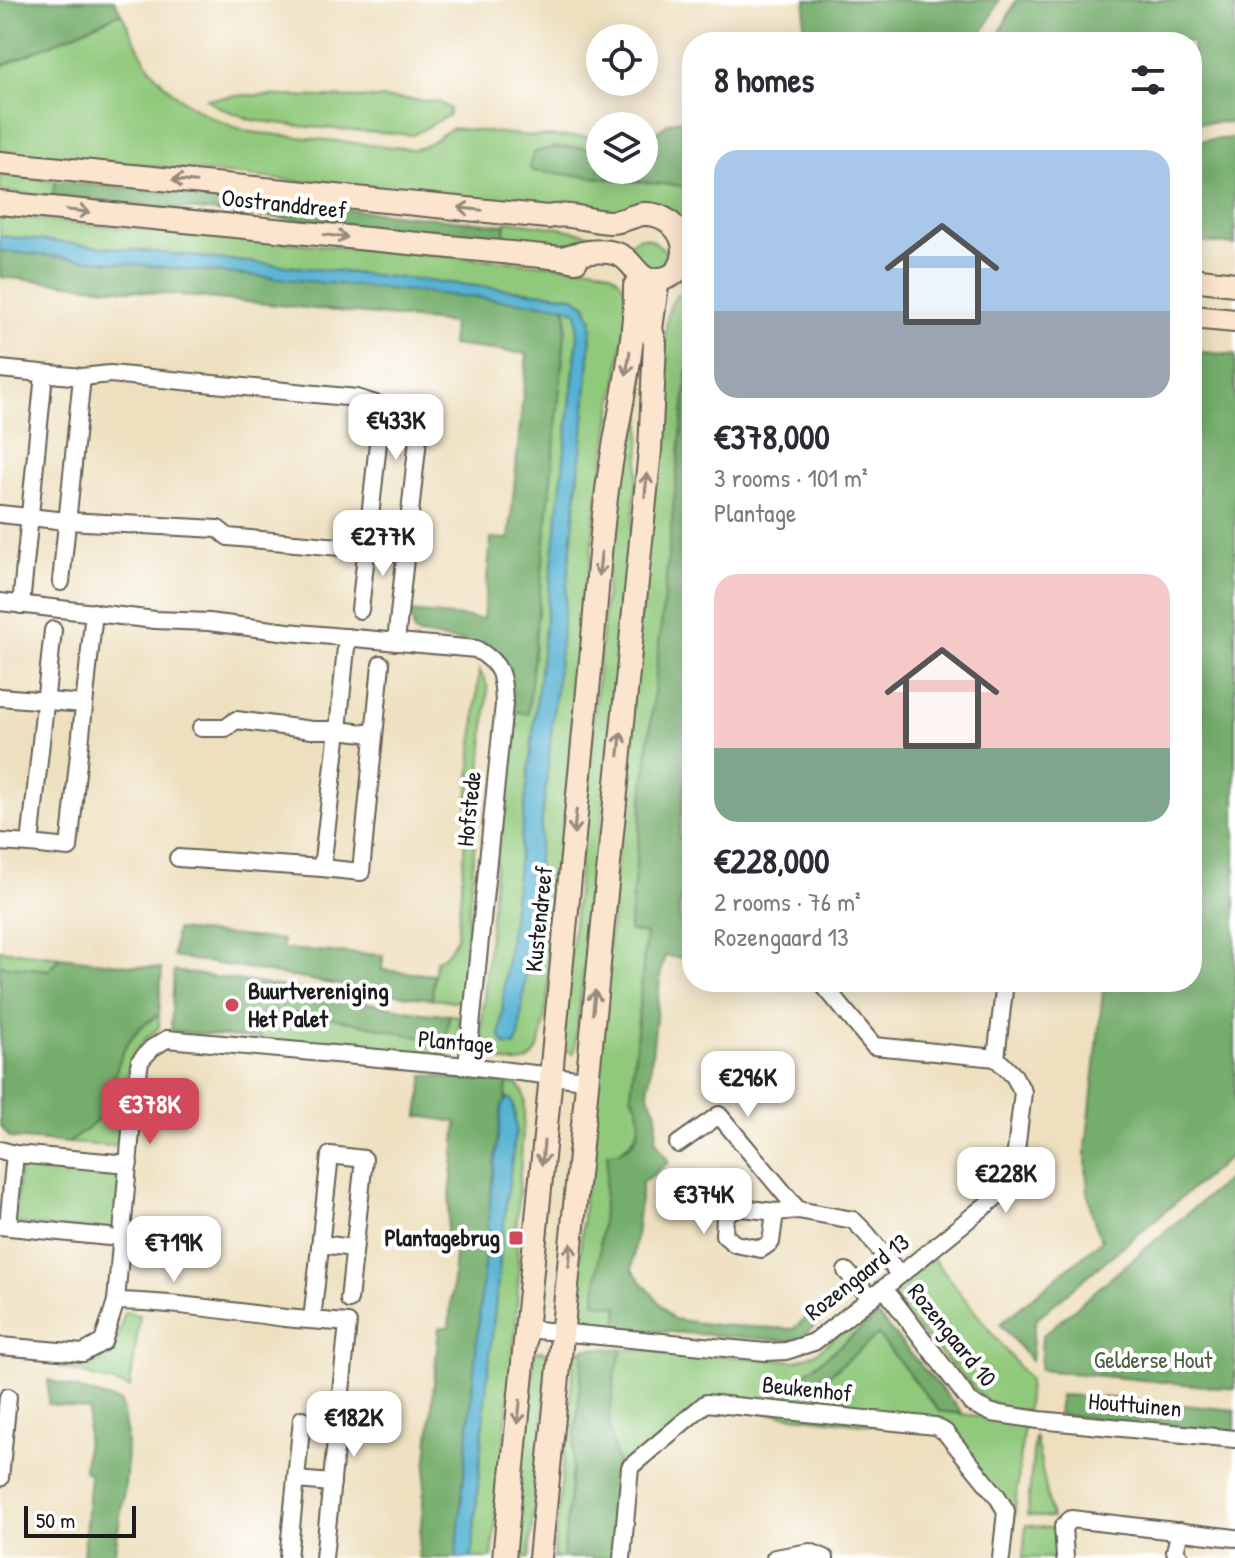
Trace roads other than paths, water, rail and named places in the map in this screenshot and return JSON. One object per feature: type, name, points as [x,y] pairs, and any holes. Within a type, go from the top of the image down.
[{"type":"main road","name":"Oostranddreef","points":[[0,163],[548,217],[559,223],[596,231],[619,243]]},
{"type":"main road","name":"Oostranddreef","points":[[0,203],[562,258],[619,243]]},
{"type":"main road","points":[[540,1558],[650,450],[655,343],[661,329],[653,286],[638,274],[619,243],[644,214],[660,217],[674,226],[682,244]]},
{"type":"main road","points":[[653,286],[672,276],[682,265]]},
{"type":"main road","points":[[1202,280],[1235,284]]},
{"type":"main road","name":"Kustendreef","points":[[504,1558],[608,486],[634,313],[653,286]]},
{"type":"main road","points":[[1202,318],[1235,321]]},
{"type":"street","points":[[0,369],[82,377],[123,375],[357,398],[382,406],[421,411],[396,642]]},
{"type":"street","points":[[21,605],[44,374]]},
{"type":"street","points":[[61,582],[82,377]]},
{"type":"street","points":[[360,610],[382,406]]},
{"type":"street","points":[[0,514],[218,529],[228,537],[406,553]]},
{"type":"street","name":"Hofstede","points":[[0,602],[155,620],[209,622],[476,649],[490,657],[499,668],[504,704],[467,1066]]},
{"type":"street","points":[[0,842],[69,848],[94,612]]},
{"type":"street","points":[[30,844],[53,630]]},
{"type":"street","points":[[322,868],[347,637]]},
{"type":"street","points":[[178,858],[361,872],[381,664]]},
{"type":"street","points":[[0,697],[84,704]]},
{"type":"street","points":[[201,728],[226,728],[236,720],[373,734]]},
{"type":"street","points":[[829,992],[874,1046],[996,1058],[1004,992]]},
{"type":"street","name":"Plantage","points":[[0,1346],[83,1353],[103,1342],[116,1301],[140,1061],[152,1048],[167,1039],[586,1080]]},
{"type":"street","name":"Rozengaard 13","points":[[527,1329],[766,1352],[786,1351],[814,1342],[1007,1188],[1015,1160],[1023,1092],[1014,1076],[996,1058]]},
{"type":"street","points":[[678,1144],[719,1115],[798,1210]]},
{"type":"street","points":[[109,1237],[4,1226],[7,1152],[129,1164]]},
{"type":"street","points":[[312,1320],[330,1155],[364,1159],[349,1300]]},
{"type":"street","points":[[775,1212],[798,1210],[853,1220],[900,1275]]},
{"type":"street","points":[[320,1244],[354,1248]]},
{"type":"street","name":"Rozengaard 10","points":[[846,1271],[878,1293],[971,1403],[992,1413],[1031,1418]]},
{"type":"street","points":[[116,1301],[348,1323],[324,1558]]},
{"type":"street","points":[[0,1478],[8,1397]]},
{"type":"street","name":"Beukenhof","points":[[622,1558],[630,1467],[706,1403],[935,1426],[945,1432],[1006,1511],[1001,1558]]},
{"type":"street","name":"Houttuinen","points":[[1031,1418],[1235,1439]]},
{"type":"street","points":[[288,1558],[302,1419]]},
{"type":"street","points":[[296,1480],[332,1483]]},
{"type":"street","points":[[1065,1558],[1063,1527],[1071,1519],[1235,1538]]},
{"type":"street","points":[[1180,1531],[1175,1551],[1181,1558]]},
{"type":"street","points":[[775,1558],[800,1552],[825,1558]]},
{"type":"water","points":[[0,236],[572,296],[586,305],[592,321],[583,433],[519,1037],[515,1046],[505,1045],[500,1036],[578,335],[577,312],[563,306],[0,251]]},
{"type":"water","points":[[508,1098],[514,1106],[516,1131],[485,1402],[472,1558],[456,1558],[492,1182],[502,1105]]},
{"type":"place","name":"Buurtvereniging Het Palet","points":[[232,1005]]},
{"type":"place","name":"Plantagebrug","points":[[516,1238]]},
{"type":"park label","name":"Gelderse Hout","points":[[1153,1360]]}]
